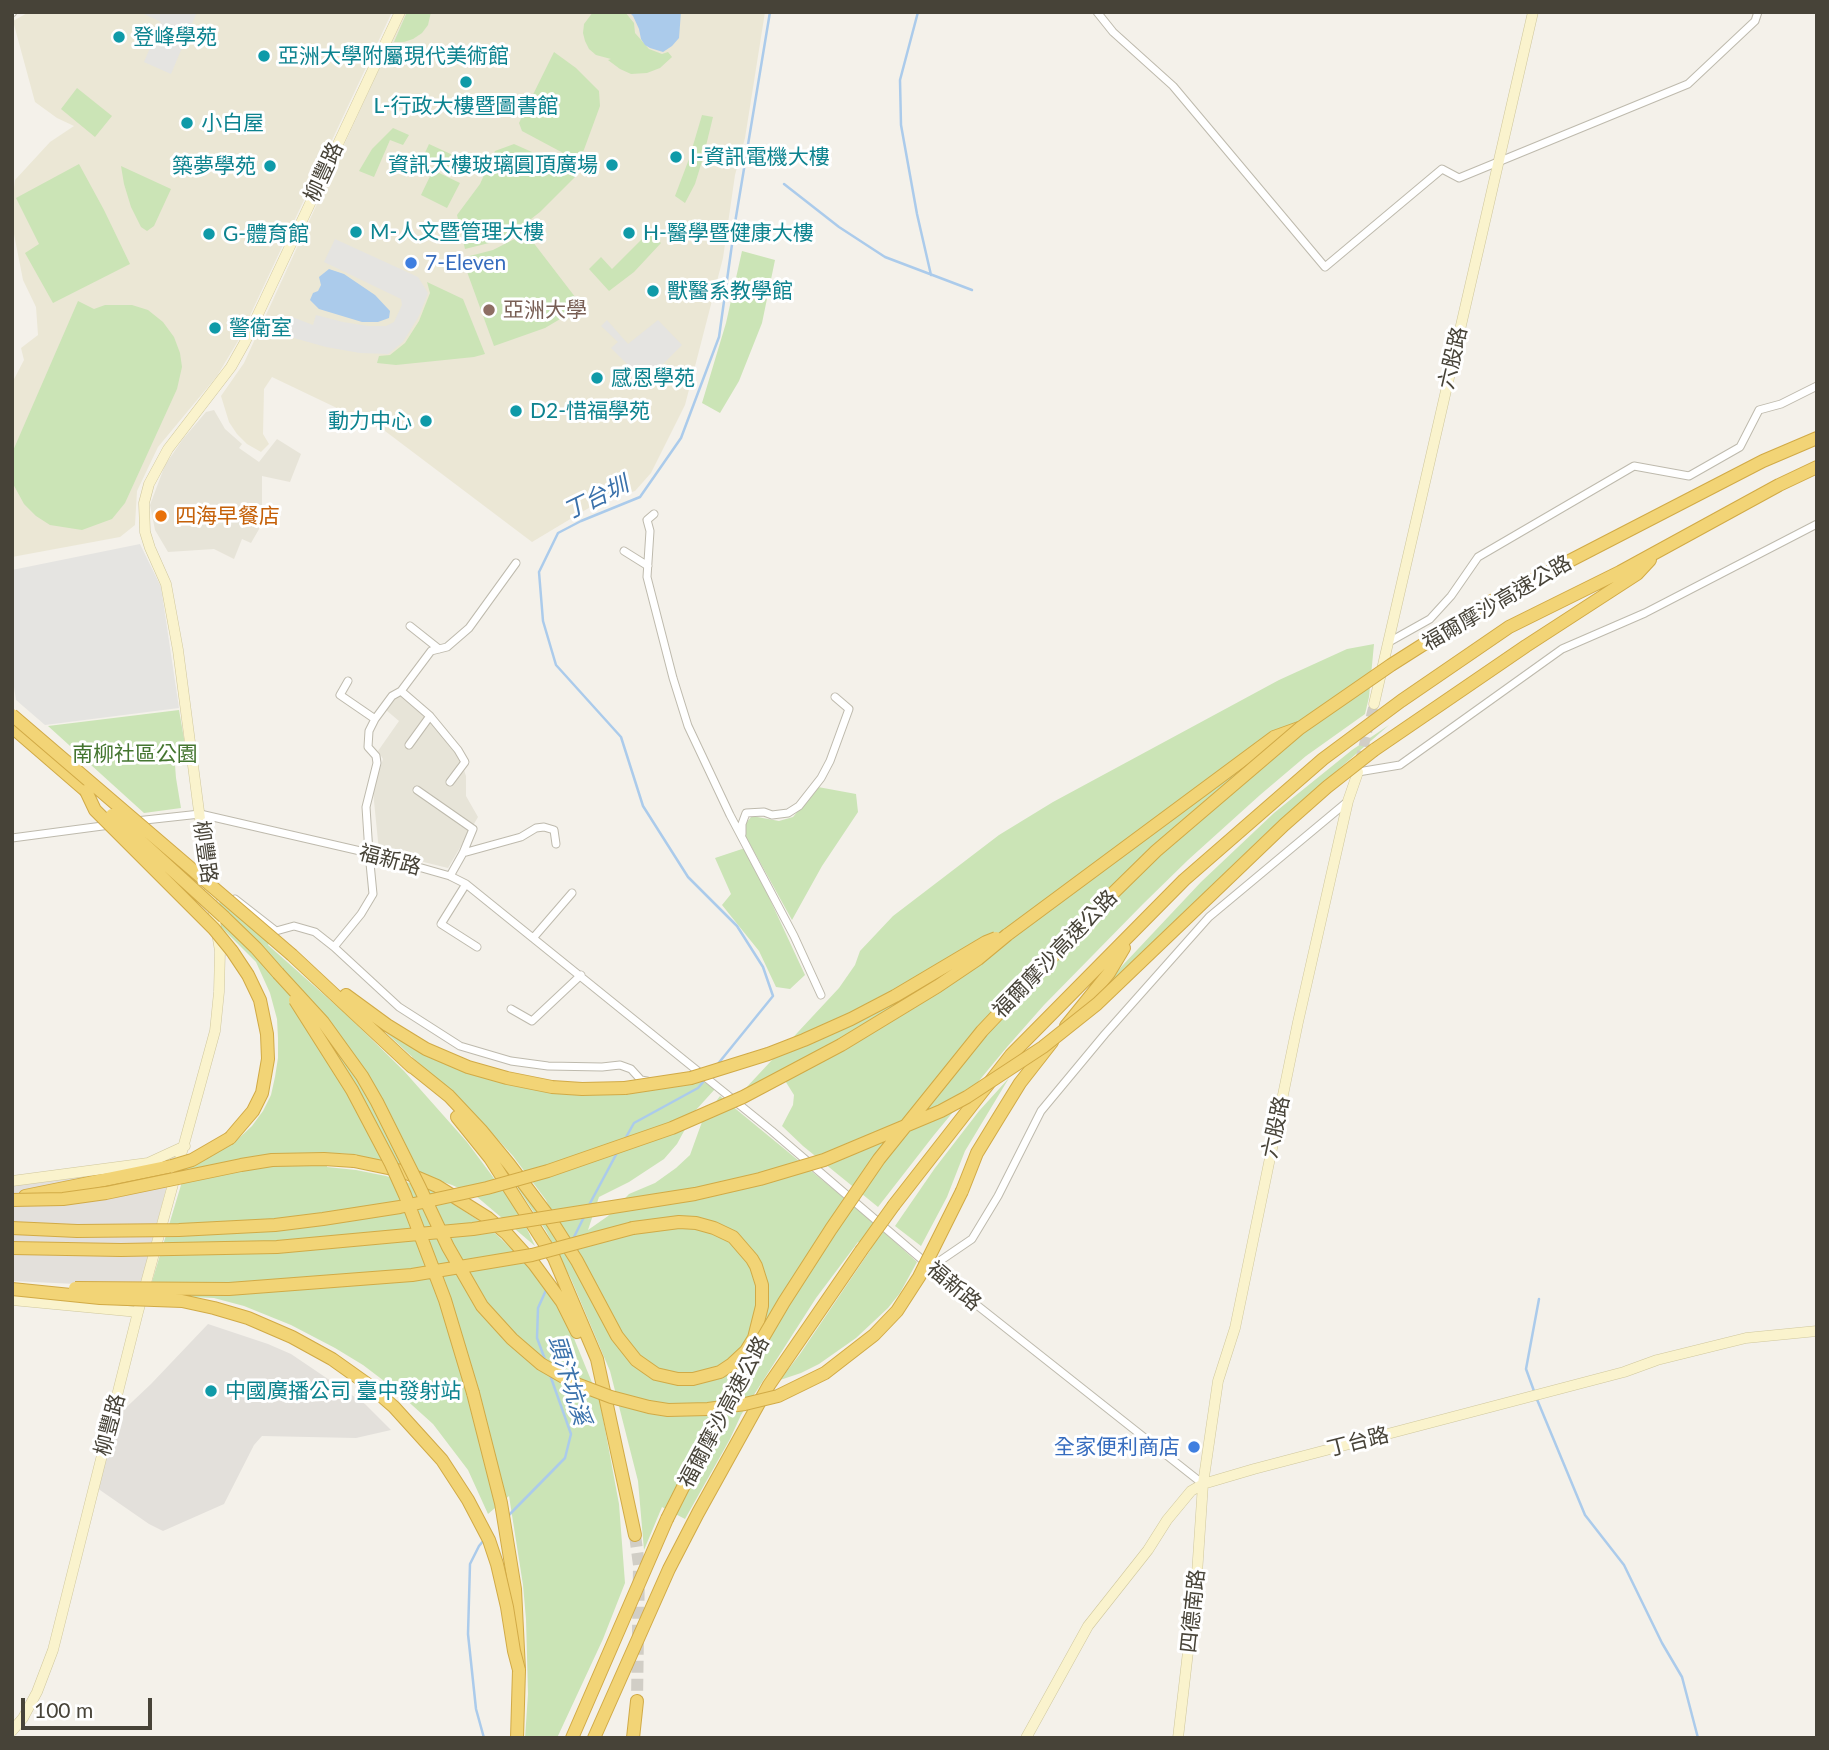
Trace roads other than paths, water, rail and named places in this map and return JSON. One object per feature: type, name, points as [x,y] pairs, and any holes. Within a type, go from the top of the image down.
[{"type":"highway","name":"福爾摩沙高速公路","points":[[572,1738],[667,1519],[730,1394],[831,1229],[879,1159],[946,1074],[982,1031],[1107,899],[1156,851],[1300,728],[1391,665],[1490,602],[1763,461],[1817,438]]},
{"type":"highway","name":"福爾摩沙高速公路","points":[[594,1738],[669,1569],[769,1385],[894,1205],[1011,1055],[1184,880],[1322,759],[1401,701],[1509,627],[1620,572],[1817,467]]},
{"type":"highway","points":[[12,1248],[121,1250],[277,1247],[473,1229],[695,1194],[824,1160],[950,1106],[1043,1047],[1097,1004],[1327,787],[1374,750],[1637,574],[1662,549]]},
{"type":"highway","points":[[12,715],[292,955],[408,1063],[449,1096],[481,1130],[525,1185],[568,1248],[617,1336],[636,1360],[656,1374],[678,1379],[693,1379],[720,1372],[746,1351],[754,1338],[762,1306],[762,1285],[752,1259],[733,1237],[696,1223],[633,1228],[532,1255],[398,1276],[229,1289],[12,1286]]},
{"type":"highway","points":[[12,727],[224,917],[323,1022],[362,1076],[377,1102],[448,1247],[482,1306],[512,1339],[541,1364],[574,1383],[649,1407],[668,1410],[708,1409],[778,1396],[825,1373],[874,1335],[897,1311],[919,1277],[962,1191],[977,1153],[1020,1083],[1109,973],[1135,929]]},
{"type":"highway","points":[[12,1228],[77,1231],[179,1230],[323,1220],[487,1188],[548,1171],[672,1128],[743,1097],[841,1045],[927,993],[978,959],[1274,737],[1300,728]]},
{"type":"highway","points":[[12,1199],[148,1172],[192,1160],[230,1138],[242,1126],[253,1111],[266,1078],[267,1034],[260,1000],[232,951],[215,929],[95,810],[86,791]]},
{"type":"highway","points":[[292,955],[387,1025],[426,1049],[468,1067],[552,1087],[625,1088],[691,1078],[756,1059],[804,1040],[895,996],[986,942],[1007,935]]},
{"type":"highway","points":[[278,973],[352,1090],[391,1164],[445,1300],[473,1393],[501,1503],[515,1589],[519,1670],[517,1738]]},
{"type":"highway","points":[[408,1063],[491,1158],[558,1268],[597,1359],[635,1535]]},
{"type":"highway","points":[[12,1199],[62,1199],[106,1193],[272,1160],[354,1161],[402,1171],[437,1186],[488,1218],[507,1234],[534,1264],[562,1302],[586,1349],[610,1414]]},
{"type":"highway","points":[[12,1286],[100,1298],[182,1301],[214,1308],[247,1318],[292,1337],[332,1359],[370,1386],[394,1407],[442,1460],[468,1500],[489,1540],[507,1607],[519,1670]]},
{"type":"highway","points":[[633,1738],[637,1701]]},
{"type":"street","name":"柳豐路","points":[[12,1731],[23,1718],[37,1692],[53,1650],[138,1312],[215,1031],[220,951],[207,877],[170,607],[166,584],[145,532],[144,503],[149,484],[168,449],[231,367],[400,12]]},
{"type":"street","points":[[1097,12],[1113,32],[1173,86],[1325,267],[1443,169],[1459,178],[1688,84],[1755,21],[1758,12]]},
{"type":"street","name":"六股路","points":[[1374,704],[1533,12]]},
{"type":"street","points":[[1389,642],[1430,618],[1451,596],[1478,556],[1634,466],[1689,476],[1740,447],[1759,410],[1781,404],[1817,386]]},
{"type":"street","points":[[654,514],[647,520],[650,531],[647,577],[688,726],[821,995]]},
{"type":"street","points":[[1358,772],[1400,765],[1562,649],[1645,613],[1817,524]]},
{"type":"street","points":[[624,551],[648,566]]},
{"type":"street","points":[[334,947],[373,894],[366,807],[377,763],[376,756],[369,747],[369,731],[392,696],[401,691],[431,651],[447,647],[469,628],[516,563]]},
{"type":"street","points":[[410,626],[439,649]]},
{"type":"street","points":[[348,681],[340,695],[375,719]]},
{"type":"street","points":[[401,691],[430,716],[465,762],[450,782]]},
{"type":"street","points":[[743,837],[742,824],[746,813],[788,814],[799,806],[821,778],[849,709],[835,697]]},
{"type":"street","points":[[409,746],[430,716]]},
{"type":"street","name":"六股路","points":[[1203,1484],[1218,1381],[1234,1328],[1298,1021],[1348,802],[1358,772]]},
{"type":"street","points":[[417,790],[473,829],[450,876]]},
{"type":"street","points":[[931,1267],[972,1239],[998,1196],[1041,1111],[1209,917],[1348,802]]},
{"type":"street","name":"福新路","points":[[12,838],[200,814],[369,853],[450,876],[466,884],[772,1130],[931,1267],[1203,1484]]},
{"type":"street","points":[[463,853],[521,837],[536,828],[544,827],[554,830],[556,844]]},
{"type":"street","points":[[207,877],[276,931],[294,926],[315,932],[399,1007],[460,1046],[511,1061],[548,1066],[620,1065],[631,1069],[641,1080],[656,1081],[703,1075]]},
{"type":"street","points":[[466,884],[441,924],[477,947]]},
{"type":"street","points":[[534,937],[572,893]]},
{"type":"street","points":[[511,1009],[531,1021],[581,975]]},
{"type":"street","points":[[12,1181],[148,1163],[185,1146]]},
{"type":"street","points":[[12,1300],[138,1312]]},
{"type":"street","name":"丁台路","points":[[1027,1738],[1088,1626],[1148,1550],[1167,1520],[1191,1491],[1203,1484],[1624,1372],[1657,1360],[1746,1338],[1817,1331]]},
{"type":"street","name":"四德南路","points":[[1178,1738],[1197,1574],[1203,1484]]},
{"type":"water","points":[[629,12],[681,12],[679,38],[663,52],[650,48],[641,39],[639,29]]},
{"type":"water","points":[[329,269],[344,274],[375,295],[390,311],[389,318],[378,322],[362,322],[319,309],[310,300],[321,285],[319,277]]},
{"type":"waterway","name":"丁台圳","points":[[717,1065],[773,996],[763,967],[737,926],[688,877],[643,806],[621,737],[556,665],[543,621],[539,572],[558,533],[640,497],[681,438],[719,337],[770,12]]},
{"type":"waterway","points":[[918,12],[900,80],[901,125],[931,275]]},
{"type":"waterway","points":[[784,184],[839,227],[885,257],[972,290]]},
{"type":"waterway","name":"頭汴坑溪","points":[[625,1139],[634,1123],[698,1088],[704,1081]]},
{"type":"waterway","name":"頭汴坑溪","points":[[588,1207],[618,1151]]},
{"type":"waterway","name":"頭汴坑溪","points":[[573,1239],[584,1217]]},
{"type":"waterway","name":"頭汴坑溪","points":[[546,1362],[537,1338],[538,1308],[547,1288]]},
{"type":"waterway","points":[[1534,1391],[1526,1369],[1539,1299]]},
{"type":"waterway","name":"頭汴坑溪","points":[[508,1516],[565,1458],[571,1434],[550,1375]]},
{"type":"waterway","points":[[1536,1397],[1585,1515],[1624,1565],[1662,1643],[1682,1677],[1698,1738]]},
{"type":"waterway","name":"頭汴坑溪","points":[[484,1540],[470,1564],[468,1634],[476,1709],[484,1738]]},
{"type":"tunnel","points":[[1360,761],[1374,704]]},
{"type":"tunnel","points":[[635,1535],[639,1565],[637,1701]]},
{"type":"place","name":"登峰學苑","points":[[119,37]]},
{"type":"place","name":"亞洲大學附屬現代美術館","points":[[264,56]]},
{"type":"place","name":"L-行政大樓暨圖書館","points":[[466,82]]},
{"type":"place","name":"小白屋","points":[[187,123]]},
{"type":"place","name":"I-資訊電機大樓","points":[[676,157]]},
{"type":"place","name":"資訊大樓玻璃圓頂廣場","points":[[612,165]]},
{"type":"place","name":"築夢學苑","points":[[270,166]]},
{"type":"place","name":"M-人文暨管理大樓","points":[[356,232]]},
{"type":"place","name":"H-醫學暨健康大樓","points":[[629,233]]},
{"type":"place","name":"G-體育館","points":[[209,234]]},
{"type":"place","name":"7-Eleven","points":[[411,263]]},
{"type":"place","name":"獸醫系教學館","points":[[653,291]]},
{"type":"place","name":"亞洲大學","points":[[489,310]]},
{"type":"place","name":"警衛室","points":[[215,328]]},
{"type":"place","name":"感恩學苑","points":[[597,378]]},
{"type":"place","name":"D2-惜福學苑","points":[[516,411]]},
{"type":"place","name":"動力中心","points":[[426,421]]},
{"type":"place","name":"四海早餐店","points":[[161,516]]},
{"type":"place","name":"中國廣播公司 臺中發射站","points":[[211,1391]]},
{"type":"place","name":"全家便利商店","points":[[1194,1447]]},
{"type":"park label","name":"南柳社區公園","points":[[135,754]]}]
